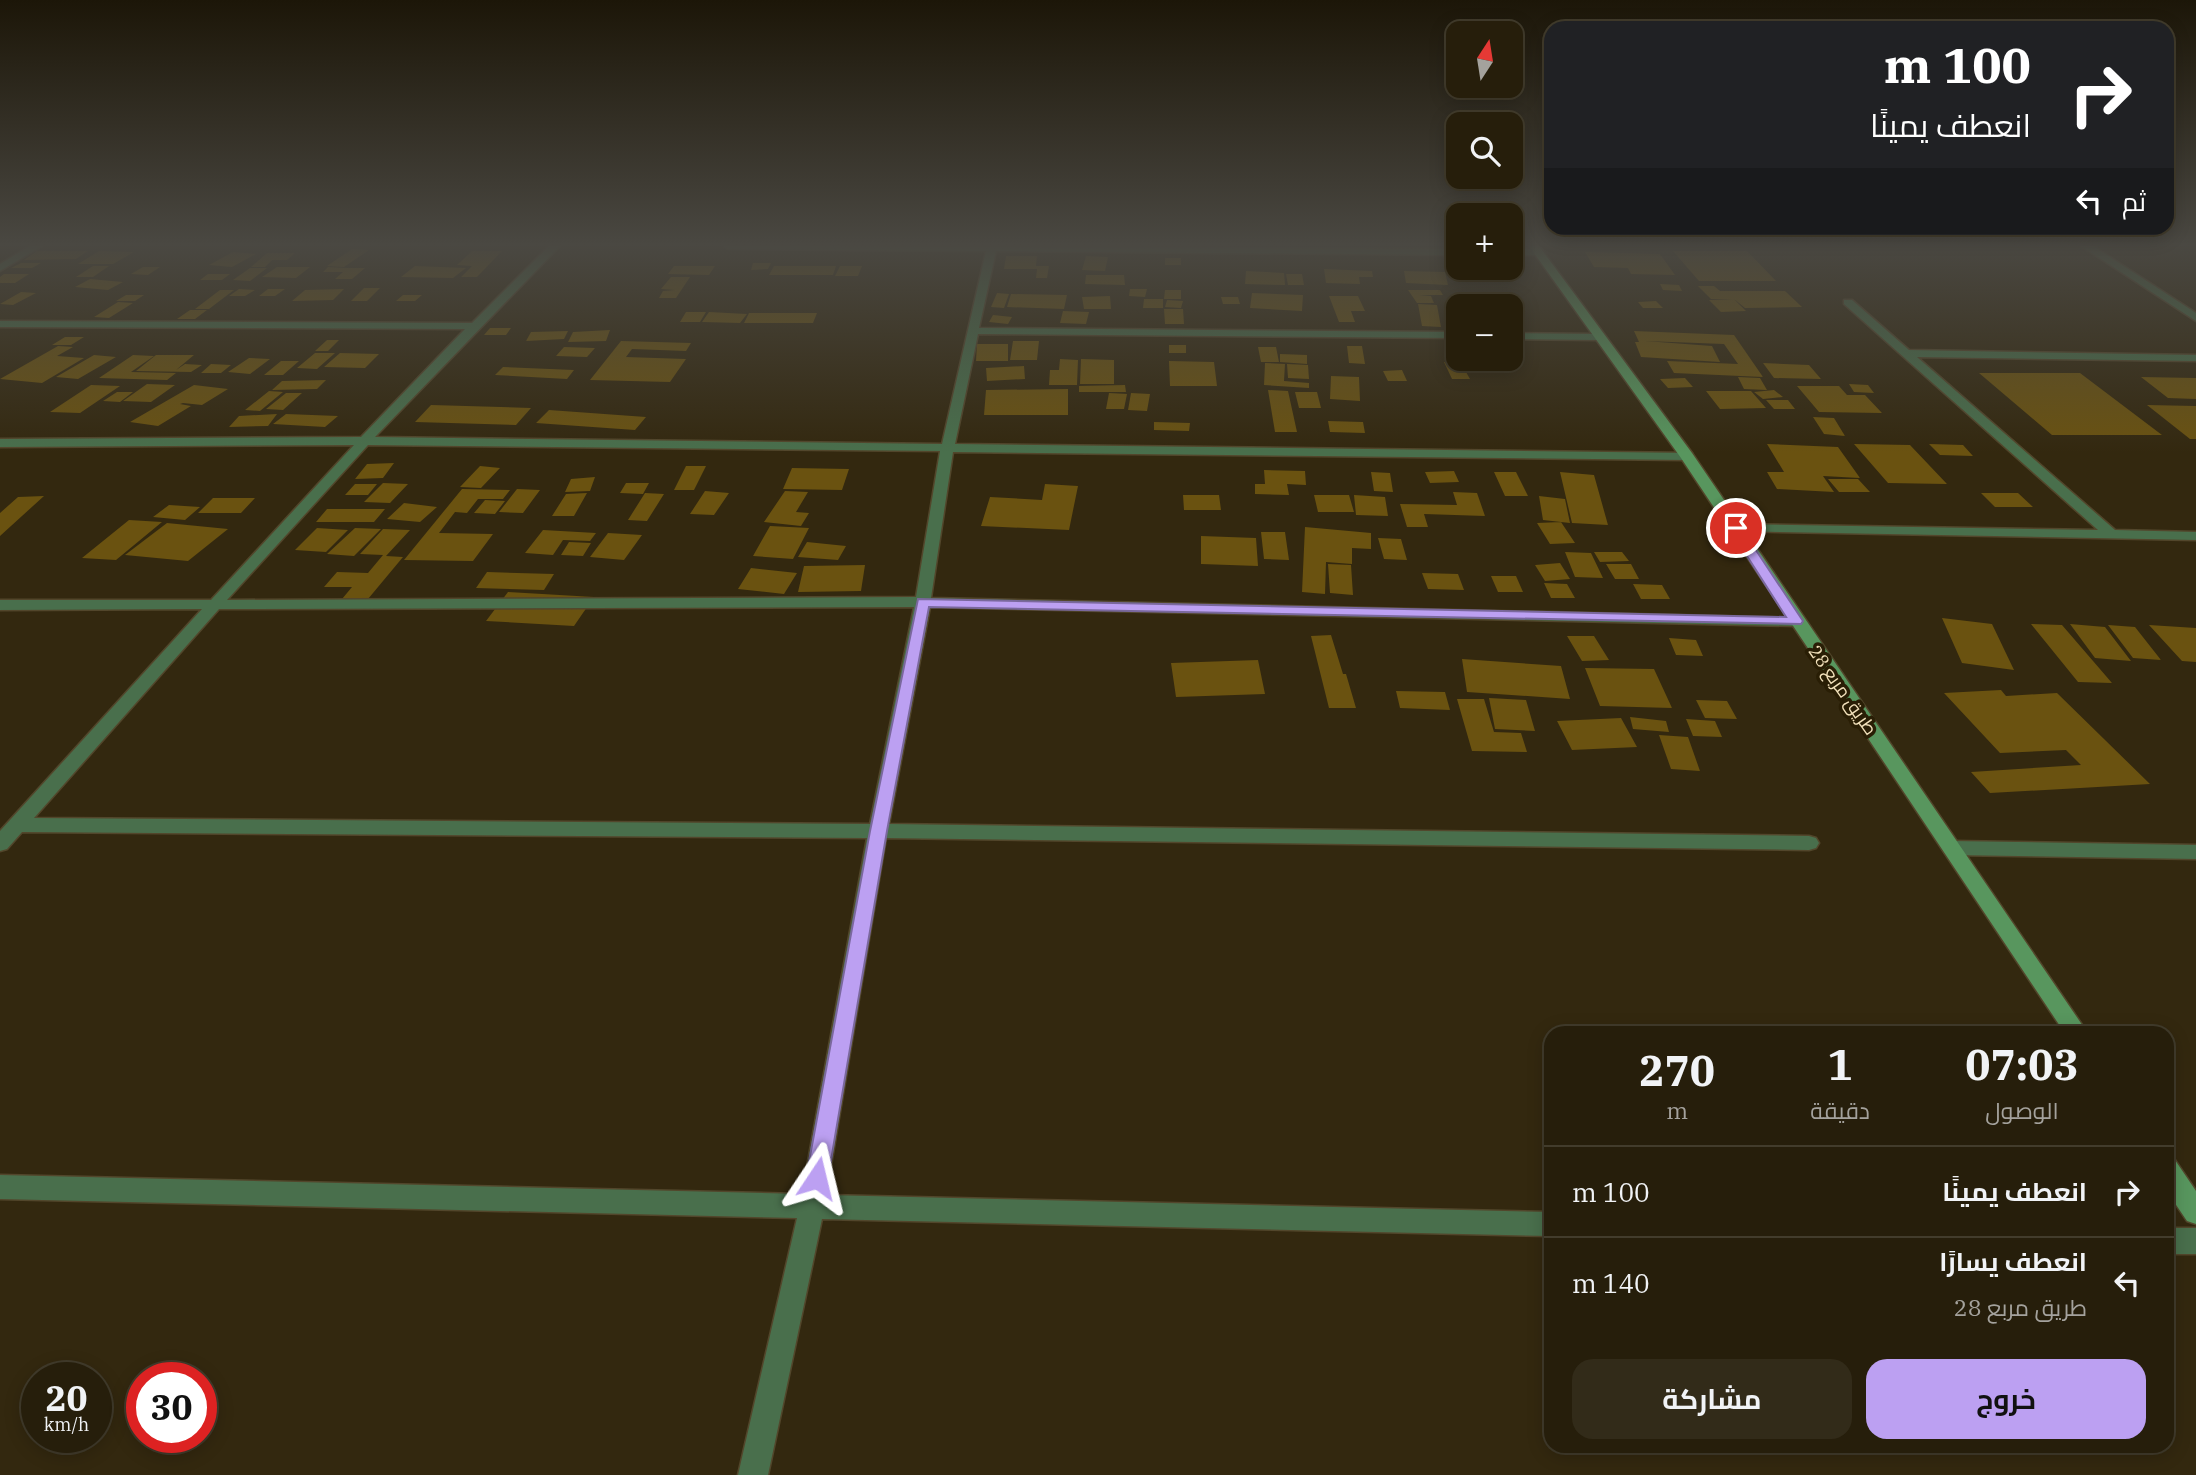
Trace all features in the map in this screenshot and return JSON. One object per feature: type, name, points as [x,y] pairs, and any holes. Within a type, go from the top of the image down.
[{"type":"street","points":[[0,844],[212,605],[484,315]]},
{"type":"street","points":[[753,1475],[812,1205],[878,831],[923,602],[948,445],[978,315]]},
{"type":"street","name":"طريق مربع 28","points":[[1583,315],[1736,528],[1796,621],[2072,1026]]},
{"type":"street","points":[[1862,315],[2112,535]]},
{"type":"street","points":[[0,324],[472,326]]},
{"type":"street","points":[[974,331],[1446,335]]},
{"type":"street","points":[[1523,336],[1599,337]]},
{"type":"street","points":[[1903,353],[2196,358]]},
{"type":"street","points":[[0,443],[364,441],[948,445],[1686,456]]},
{"type":"street","points":[[1736,528],[2196,536]]},
{"type":"street","points":[[0,605],[923,602],[1796,621]]},
{"type":"street","points":[[17,825],[878,831],[1809,843]]},
{"type":"street","points":[[1952,848],[2196,852]]},
{"type":"street","points":[[2174,1180],[2196,1212]]},
{"type":"street","points":[[0,1187],[1544,1224]]},
{"type":"street","points":[[2174,1241],[2196,1241]]},
{"type":"building","points":[[97,315],[114,315],[109,318],[94,317]]},
{"type":"building","points":[[183,315],[201,315],[195,319],[177,319]]},
{"type":"building","points":[[684,315],[704,315],[700,322],[680,322]]},
{"type":"building","points":[[707,315],[746,315],[740,323],[702,322]]},
{"type":"building","points":[[748,315],[816,315],[813,323],[744,323]]},
{"type":"building","points":[[993,315],[1012,317],[1008,324],[989,322]]},
{"type":"building","points":[[1062,315],[1088,315],[1086,324],[1060,323]]},
{"type":"building","points":[[1164,315],[1183,315],[1184,324],[1165,324]]},
{"type":"building","points":[[1336,315],[1352,315],[1355,322],[1339,322]]},
{"type":"building","points":[[1420,315],[1439,315],[1441,327],[1422,326]]},
{"type":"building","points":[[490,328],[511,328],[506,335],[484,335]]},
{"type":"building","points":[[610,330],[606,341],[568,342],[573,332]]},
{"type":"building","points":[[568,331],[564,339],[526,341],[531,332]]},
{"type":"building","points":[[1634,331],[1734,335],[1763,377],[1674,373],[1667,361],[1738,364],[1724,344],[1645,341],[1712,346],[1720,362],[1641,357]]},
{"type":"building","points":[[65,337],[84,337],[71,345],[52,345]]},
{"type":"building","points":[[327,340],[339,340],[328,351],[315,351]]},
{"type":"building","points":[[621,341],[691,343],[686,351],[632,349],[626,357],[686,359],[670,382],[590,380]]},
{"type":"building","points":[[1013,341],[1039,341],[1037,360],[1010,360]]},
{"type":"building","points":[[977,344],[1008,344],[1008,361],[976,361]]},
{"type":"building","points":[[1169,345],[1186,345],[1186,353],[1169,353]]},
{"type":"building","points":[[58,346],[73,347],[57,356],[84,358],[42,383],[0,379]]},
{"type":"building","points":[[1347,346],[1362,346],[1365,364],[1349,363]]},
{"type":"building","points":[[564,347],[595,348],[587,357],[556,356]]},
{"type":"building","points":[[1258,347],[1276,347],[1279,362],[1261,362]]},
{"type":"building","points":[[315,353],[335,353],[317,369],[297,368]]},
{"type":"building","points":[[340,353],[379,354],[365,368],[324,367]]},
{"type":"building","points":[[1280,354],[1307,355],[1307,364],[1280,362]]},
{"type":"building","points":[[94,355],[116,357],[78,379],[56,377]]},
{"type":"building","points":[[133,355],[154,356],[131,372],[176,373],[167,380],[99,378]]},
{"type":"building","points":[[156,355],[194,355],[176,370],[185,364],[202,365],[191,372],[136,371]]},
{"type":"building","points":[[249,358],[270,359],[250,374],[228,372]]},
{"type":"building","points":[[1060,359],[1078,360],[1077,385],[1049,385],[1050,370],[1059,370]]},
{"type":"building","points":[[1081,359],[1114,360],[1114,384],[1080,384]]},
{"type":"building","points":[[281,361],[299,361],[283,375],[264,375]]},
{"type":"building","points":[[1169,361],[1214,362],[1217,386],[1170,386]]},
{"type":"building","points":[[1265,363],[1285,364],[1284,381],[1309,383],[1309,388],[1264,385]]},
{"type":"building","points":[[1763,363],[1809,365],[1821,379],[1774,378]]},
{"type":"building","points":[[211,364],[231,365],[221,373],[201,373]]},
{"type":"building","points":[[1287,364],[1308,365],[1309,379],[1288,378]]},
{"type":"building","points":[[1024,366],[1025,379],[987,381],[986,368]]},
{"type":"building","points":[[503,367],[574,370],[567,379],[495,375]]},
{"type":"building","points":[[1402,370],[1407,381],[1388,381],[1383,371]]},
{"type":"building","points":[[1448,371],[1495,372],[1466,372],[1470,379],[1452,379]]},
{"type":"building","points":[[1979,373],[2080,373],[2162,435],[2052,435]]},
{"type":"building","points":[[1331,376],[1359,377],[1360,401],[1330,399]]},
{"type":"building","points":[[1738,377],[1760,378],[1767,390],[1744,389]]},
{"type":"building","points":[[2141,377],[2196,378],[2196,399],[2168,398]]},
{"type":"building","points":[[1685,378],[1693,387],[1668,388],[1660,379]]},
{"type":"building","points":[[326,380],[317,389],[272,390],[282,381]]},
{"type":"building","points":[[147,384],[175,385],[151,402],[123,401]]},
{"type":"building","points":[[1849,384],[1868,385],[1874,393],[1854,392]]},
{"type":"building","points":[[91,385],[120,386],[80,413],[50,412]]},
{"type":"building","points":[[194,385],[228,389],[202,405],[180,404],[191,406],[158,426],[130,422]]},
{"type":"building","points":[[1125,385],[1126,392],[1079,392],[1079,386]]},
{"type":"building","points":[[1797,386],[1839,386],[1847,395],[1865,395],[1882,413],[1819,412]]},
{"type":"building","points":[[1068,389],[1068,415],[984,415],[986,390]]},
{"type":"building","points":[[1268,390],[1288,391],[1297,432],[1275,432]]},
{"type":"building","points":[[1774,390],[1783,397],[1763,399],[1754,392]]},
{"type":"building","points":[[269,391],[283,392],[260,411],[245,410]]},
{"type":"building","points":[[1706,391],[1751,391],[1766,408],[1720,409]]},
{"type":"building","points":[[117,392],[133,392],[120,402],[103,401]]},
{"type":"building","points":[[1295,392],[1317,392],[1321,408],[1299,408]]},
{"type":"building","points":[[286,393],[302,393],[283,410],[266,409]]},
{"type":"building","points":[[1109,393],[1127,394],[1124,409],[1106,409]]},
{"type":"building","points":[[1131,393],[1150,394],[1147,411],[1128,410]]},
{"type":"building","points":[[1766,400],[1788,400],[1795,409],[1774,409]]},
{"type":"building","points":[[431,405],[531,408],[516,425],[415,422]]},
{"type":"building","points":[[2147,405],[2196,406],[2196,439],[2190,439]]},
{"type":"building","points":[[549,410],[646,417],[635,430],[536,423]]},
{"type":"building","points":[[277,414],[268,426],[229,427],[239,416]]},
{"type":"building","points":[[286,414],[338,416],[325,427],[273,424]]},
{"type":"building","points":[[1813,417],[1834,418],[1845,436],[1824,434]]},
{"type":"building","points":[[1328,421],[1363,422],[1365,433],[1330,432]]},
{"type":"building","points":[[1154,422],[1190,423],[1189,431],[1154,430]]},
{"type":"building","points":[[1767,444],[1838,447],[1860,478],[1823,476],[1834,492],[1777,489],[1767,472],[1784,472]]},
{"type":"building","points":[[1854,444],[1910,445],[1947,484],[1888,483]]},
{"type":"building","points":[[1929,444],[1963,445],[1973,456],[1940,455]]},
{"type":"building","points":[[394,463],[383,478],[355,479],[367,464]]},
{"type":"building","points":[[480,466],[500,468],[481,488],[460,487]]},
{"type":"building","points":[[686,466],[706,466],[694,490],[674,490]]},
{"type":"building","points":[[792,468],[849,469],[842,490],[783,489]]},
{"type":"building","points":[[1264,470],[1305,471],[1306,485],[1287,484],[1289,495],[1255,494],[1255,484],[1265,484]]},
{"type":"building","points":[[1454,471],[1459,482],[1430,483],[1425,472]]},
{"type":"building","points":[[1371,472],[1390,473],[1393,492],[1374,491]]},
{"type":"building","points":[[1494,472],[1516,472],[1528,496],[1505,496]]},
{"type":"building","points":[[1560,472],[1594,475],[1608,525],[1572,523]]},
{"type":"building","points":[[595,477],[590,491],[565,492],[571,479]]},
{"type":"building","points":[[1828,479],[1858,479],[1870,492],[1839,492]]},
{"type":"building","points":[[383,483],[408,484],[390,503],[364,502]]},
{"type":"building","points":[[626,483],[649,483],[643,494],[620,493]]},
{"type":"building","points":[[355,484],[377,484],[368,495],[345,495]]},
{"type":"building","points":[[1045,484],[1078,486],[1069,530],[981,526],[990,497],[1042,500]]},
{"type":"building","points":[[462,489],[510,490],[503,499],[478,499],[467,513],[455,512],[439,533],[493,534],[473,561],[404,560]]},
{"type":"building","points":[[517,489],[540,490],[523,513],[499,512]]},
{"type":"building","points":[[705,491],[729,493],[714,515],[690,514]]},
{"type":"building","points":[[785,491],[808,492],[796,512],[809,513],[801,526],[764,522]]},
{"type":"building","points":[[1453,492],[1477,493],[1485,516],[1424,514],[1428,527],[1407,527],[1400,504],[1457,505]]},
{"type":"building","points":[[587,493],[574,516],[552,516],[566,494]]},
{"type":"building","points":[[645,493],[664,494],[647,521],[628,520]]},
{"type":"building","points":[[1981,493],[2018,493],[2033,507],[1995,507]]},
{"type":"building","points":[[1183,495],[1219,495],[1221,510],[1184,510]]},
{"type":"building","points":[[1314,495],[1349,495],[1354,512],[1318,512]]},
{"type":"building","points":[[1354,495],[1385,497],[1388,516],[1356,515]]},
{"type":"building","points":[[44,496],[0,536],[0,513],[18,497]]},
{"type":"building","points":[[1539,496],[1565,499],[1570,523],[1543,520]]},
{"type":"building","points":[[213,498],[255,498],[241,513],[198,513]]},
{"type":"building","points":[[485,500],[505,501],[495,514],[474,513]]},
{"type":"building","points":[[404,503],[437,507],[420,522],[387,519]]},
{"type":"building","points":[[169,505],[200,507],[185,520],[153,517]]},
{"type":"building","points":[[327,509],[385,509],[374,522],[316,522]]},
{"type":"building","points":[[129,520],[162,522],[116,560],[82,558]]},
{"type":"building","points":[[1561,522],[1575,543],[1550,544],[1537,523]]},
{"type":"building","points":[[167,523],[228,529],[188,561],[125,555]]},
{"type":"building","points":[[770,526],[809,528],[793,559],[753,556]]},
{"type":"building","points":[[1305,527],[1371,533],[1371,549],[1352,548],[1352,564],[1326,562],[1325,594],[1302,592]]},
{"type":"building","points":[[317,528],[348,530],[326,552],[295,550]]},
{"type":"building","points":[[355,528],[381,529],[354,556],[327,554]]},
{"type":"building","points":[[383,529],[410,530],[386,556],[403,557],[368,599],[342,599],[352,587],[324,587],[337,572],[368,573],[383,555],[360,554]]},
{"type":"building","points":[[543,530],[596,533],[590,541],[563,540],[553,555],[525,553]]},
{"type":"building","points":[[1261,532],[1285,532],[1289,560],[1264,559]]},
{"type":"building","points":[[608,533],[642,535],[624,560],[590,557]]},
{"type":"building","points":[[1201,536],[1256,538],[1258,566],[1201,564]]},
{"type":"building","points":[[1378,538],[1401,539],[1407,560],[1384,559]]},
{"type":"building","points":[[569,542],[591,543],[583,556],[561,555]]},
{"type":"building","points":[[807,542],[846,546],[838,560],[798,557]]},
{"type":"building","points":[[1565,552],[1591,553],[1603,578],[1575,577]]},
{"type":"building","points":[[1594,552],[1622,552],[1629,561],[1600,562]]},
{"type":"building","points":[[1560,563],[1570,579],[1545,581],[1535,565]]},
{"type":"building","points":[[1328,564],[1351,565],[1353,595],[1330,593]]},
{"type":"building","points":[[1606,564],[1631,564],[1639,579],[1615,579]]},
{"type":"building","points":[[865,565],[861,591],[798,592],[804,566]]},
{"type":"building","points":[[751,568],[797,573],[784,594],[738,589]]},
{"type":"building","points":[[487,572],[554,574],[544,590],[476,588]]},
{"type":"building","points":[[1422,573],[1458,574],[1464,590],[1428,589]]},
{"type":"building","points":[[1491,576],[1516,576],[1523,592],[1498,592]]},
{"type":"building","points":[[1544,583],[1567,584],[1575,598],[1551,598]]},
{"type":"building","points":[[1633,584],[1662,585],[1670,599],[1641,599]]},
{"type":"building","points":[[508,592],[594,597],[574,626],[486,621]]},
{"type":"building","points":[[1942,618],[1992,624],[2014,670],[1962,663]]},
{"type":"building","points":[[2031,624],[2062,625],[2112,683],[2078,682]]},
{"type":"building","points":[[2070,624],[2105,627],[2131,661],[2095,658]]},
{"type":"building","points":[[2108,625],[2135,627],[2161,660],[2133,658]]},
{"type":"building","points":[[2149,625],[2196,628],[2196,662],[2182,661]]},
{"type":"building","points":[[1331,635],[1356,708],[1329,708],[1311,636]]},
{"type":"building","points":[[1567,636],[1594,636],[1609,660],[1582,661]]},
{"type":"building","points":[[1669,638],[1696,640],[1703,656],[1676,655]]},
{"type":"building","points":[[1462,659],[1561,666],[1570,699],[1467,692]]},
{"type":"building","points":[[1258,660],[1265,694],[1176,697],[1171,663]]},
{"type":"building","points":[[1585,668],[1654,669],[1672,708],[1600,706]]},
{"type":"building","points":[[2001,690],[2006,696],[2057,693],[2150,784],[1990,793],[1971,772],[2081,765],[2066,750],[2000,753],[1944,693]]},
{"type":"building","points":[[1396,691],[1445,692],[1450,710],[1400,708]]},
{"type":"building","points":[[1489,698],[1526,700],[1535,731],[1495,729]]},
{"type":"building","points":[[1457,699],[1484,699],[1494,732],[1521,733],[1527,752],[1472,751]]},
{"type":"building","points":[[1696,700],[1727,701],[1737,719],[1705,718]]},
{"type":"building","points":[[1630,717],[1666,721],[1669,732],[1633,729]]},
{"type":"building","points":[[1621,718],[1637,747],[1572,750],[1557,721]]},
{"type":"building","points":[[1686,719],[1715,721],[1722,737],[1693,736]]},
{"type":"building","points":[[1659,735],[1688,737],[1700,771],[1671,769]]},
{"type":"route","points":[[817,1178],[878,831],[923,602],[1796,621],[1736,528]]}]
